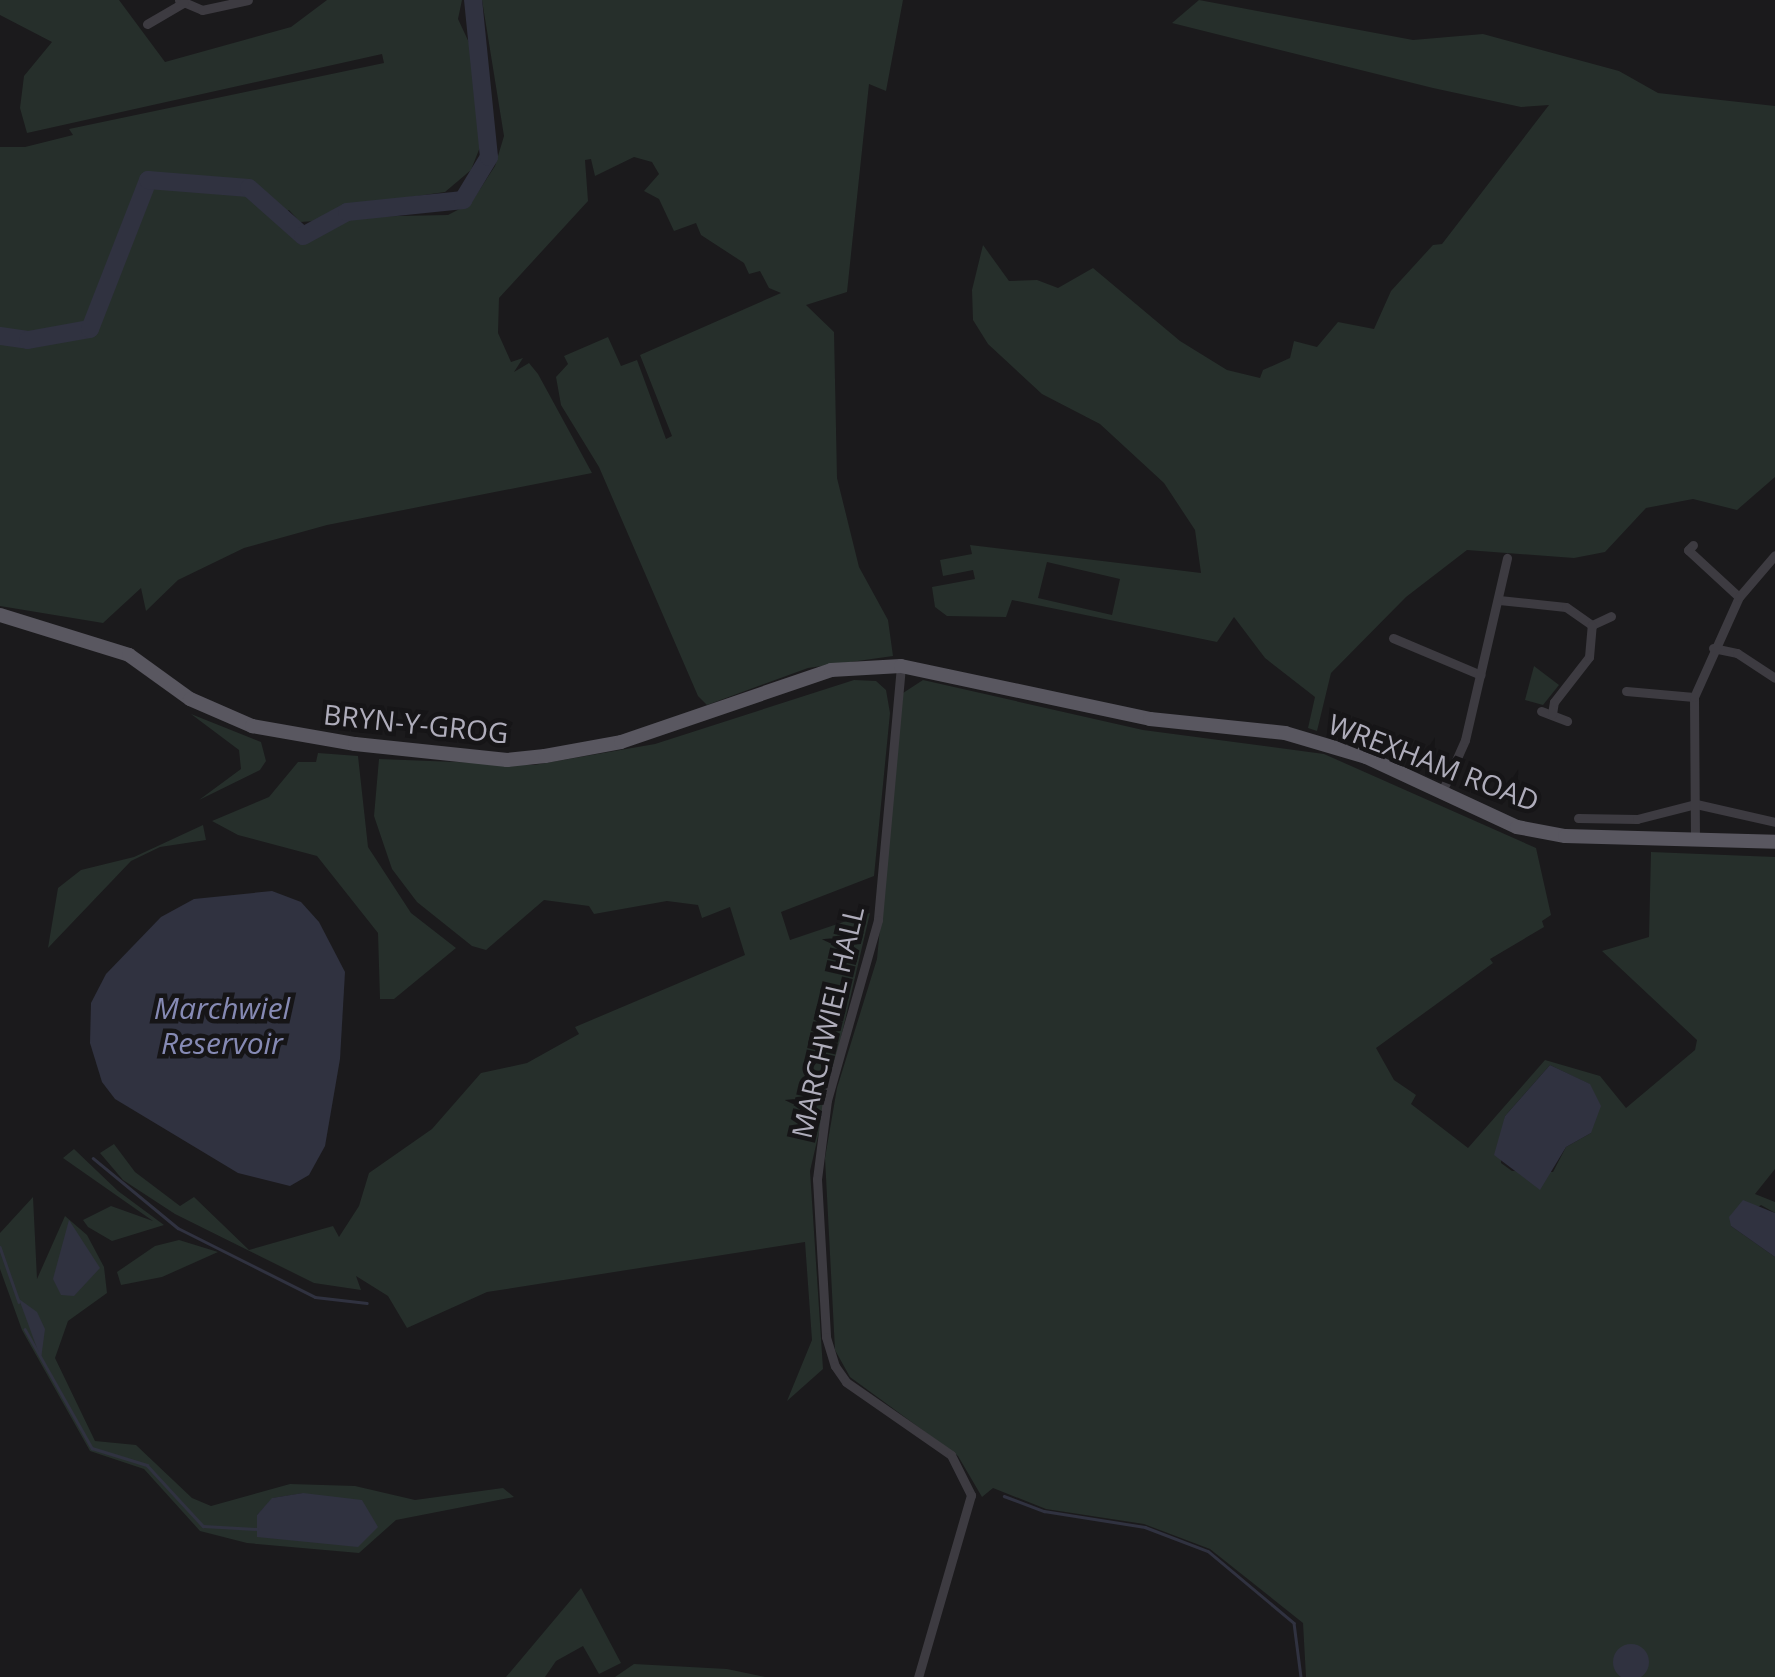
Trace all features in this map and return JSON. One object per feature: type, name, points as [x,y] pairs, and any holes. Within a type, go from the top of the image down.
[{"type":"main road","name":"BRYN-Y-GROG","points":[[0,614],[111,647],[190,699],[252,726],[507,760],[622,742],[831,670],[901,666]]},
{"type":"main road","name":"WREXHAM ROAD","points":[[901,666],[1150,719],[1285,733],[1366,757],[1518,827],[1565,836],[1775,842]]},
{"type":"street","points":[[147,24],[181,2],[202,10],[248,0]]},
{"type":"street","points":[[1688,551],[1740,597]]},
{"type":"street","points":[[1695,840],[1694,697],[1713,648],[1740,597],[1775,555]]},
{"type":"street","points":[[1441,794],[1465,740],[1507,558]]},
{"type":"street","points":[[1499,600],[1566,608],[1592,625]]},
{"type":"street","points":[[1592,625],[1611,616]]},
{"type":"street","points":[[1552,714],[1554,702],[1589,658],[1592,625]]},
{"type":"street","points":[[1394,638],[1481,674]]},
{"type":"street","points":[[1422,650],[1426,639]]},
{"type":"street","points":[[1713,648],[1736,652],[1775,678]]},
{"type":"street","name":"MARCHWIEL HALL","points":[[901,666],[878,920],[827,1100],[817,1179],[826,1338],[835,1366],[846,1382],[951,1455],[971,1495],[918,1677]]},
{"type":"street","points":[[1626,692],[1639,685],[1694,697]]},
{"type":"street","points":[[1541,711],[1567,721]]},
{"type":"street","points":[[1578,818],[1637,818],[1696,804],[1775,822]]},
{"type":"street","points":[[1599,820],[1600,806]]},
{"type":"shaded area","points":[[0,0],[119,0],[165,62],[291,27],[327,0],[462,0],[458,19],[473,51],[482,142],[471,170],[445,192],[348,206],[316,221],[300,222],[289,210],[272,218],[299,244],[349,217],[448,215],[471,203],[495,166],[504,136],[482,0],[903,0],[886,91],[869,84],[847,292],[806,305],[834,332],[837,478],[859,567],[888,620],[893,656],[808,668],[707,705],[698,696],[599,467],[561,405],[556,377],[568,364],[564,356],[608,337],[621,366],[637,360],[666,439],[672,436],[640,355],[781,293],[769,288],[760,271],[749,274],[744,263],[701,235],[696,223],[674,231],[659,199],[644,191],[659,174],[652,162],[634,157],[595,176],[591,159],[585,160],[588,201],[499,298],[498,333],[511,362],[523,358],[514,372],[529,363],[538,374],[592,473],[327,525],[244,548],[178,580],[146,611],[141,588],[103,623],[0,606],[0,147],[25,147],[73,135],[69,129],[384,63],[382,54],[27,133],[20,108],[24,76],[52,42],[0,15]]},
{"type":"shaded area","points":[[1199,0],[1413,40],[1483,34],[1619,71],[1658,93],[1775,106],[1775,477],[1737,510],[1693,499],[1646,508],[1605,552],[1574,558],[1467,550],[1406,597],[1331,673],[1317,731],[1308,728],[1315,697],[1265,658],[1234,617],[1217,642],[1012,600],[1006,617],[947,616],[935,607],[932,587],[975,579],[973,570],[943,576],[940,560],[972,554],[970,545],[1201,573],[1195,530],[1164,483],[1100,424],[1042,394],[988,344],[973,320],[972,290],[983,245],[1009,281],[1037,280],[1058,288],[1093,268],[1180,341],[1227,370],[1260,378],[1263,370],[1290,358],[1294,341],[1317,347],[1338,322],[1374,329],[1391,291],[1433,245],[1442,244],[1549,105],[1521,107],[1433,88],[1172,23]],"holes":[[[1047,562],[1120,579],[1112,615],[1038,598]]]},
{"type":"shaded area","points":[[1534,666],[1559,685],[1543,705],[1525,700]]},
{"type":"shaded area","points":[[854,680],[876,681],[886,690],[890,713],[874,876],[781,912],[790,940],[870,913],[810,1171],[823,1369],[787,1401],[812,1340],[805,1242],[487,1292],[407,1328],[388,1296],[356,1276],[361,1290],[314,1283],[175,1214],[123,1180],[100,1153],[114,1144],[135,1172],[180,1206],[194,1197],[249,1250],[333,1226],[339,1237],[359,1206],[369,1173],[432,1129],[481,1073],[527,1063],[579,1034],[575,1027],[745,955],[730,907],[702,918],[698,905],[667,901],[594,914],[589,906],[544,900],[486,950],[472,946],[417,902],[392,869],[374,816],[379,759],[534,765],[655,744]]},
{"type":"shaded area","points":[[923,680],[1143,730],[1324,754],[1536,848],[1551,915],[1542,921],[1544,927],[1490,959],[1493,963],[1376,1048],[1394,1080],[1416,1095],[1411,1104],[1468,1148],[1545,1060],[1600,1076],[1626,1108],[1695,1050],[1697,1040],[1602,951],[1649,937],[1651,852],[1775,857],[1775,1169],[1755,1194],[1775,1202],[1775,1213],[1761,1205],[1731,1226],[1775,1257],[1775,1677],[1306,1677],[1303,1623],[1210,1549],[1144,1524],[1046,1509],[993,1488],[982,1497],[958,1456],[850,1377],[835,1350],[825,1158],[837,1088],[877,959],[903,693]],"holes":[[[1550,1065],[1589,1084],[1591,1133],[1566,1147],[1553,1172],[1512,1171],[1501,1163],[1505,1116]]]},
{"type":"shaded area","points":[[191,714],[261,742],[266,761],[260,770],[199,800],[241,769],[239,750]]},
{"type":"shaded area","points":[[318,753],[358,756],[368,847],[411,913],[456,948],[394,999],[380,999],[378,933],[317,856],[238,835],[212,821],[269,797],[298,762],[316,762]]},
{"type":"shaded area","points":[[203,825],[206,840],[160,847],[131,861],[48,948],[58,888],[81,870],[134,857]]},
{"type":"shaded area","points":[[74,1149],[118,1191],[164,1225],[112,1241],[88,1227],[83,1220],[111,1206],[153,1221],[63,1158]]},
{"type":"shaded area","points":[[33,1197],[37,1279],[65,1216],[87,1235],[104,1267],[107,1293],[68,1321],[55,1358],[95,1441],[136,1445],[192,1498],[211,1506],[290,1484],[355,1486],[415,1500],[503,1488],[514,1497],[396,1520],[359,1553],[247,1543],[200,1531],[144,1469],[90,1451],[22,1330],[0,1269],[0,1233]],"holes":[[[304,1493],[257,1537],[257,1515],[273,1498]]]},
{"type":"shaded area","points":[[179,1240],[218,1252],[162,1277],[121,1285],[117,1272],[155,1246]]},
{"type":"shaded area","points":[[581,1588],[621,1663],[599,1674],[583,1646],[556,1661],[545,1677],[506,1677]]},
{"type":"shaded area","points":[[634,1664],[727,1669],[765,1677],[615,1677]]},
{"type":"water","name":"Marchwiel Reservoir","points":[[272,891],[301,902],[319,922],[345,972],[340,1059],[325,1146],[309,1175],[290,1186],[238,1173],[115,1099],[102,1082],[90,1043],[91,1003],[106,974],[161,917],[194,899]]},
{"type":"water","points":[[1550,1065],[1590,1084],[1601,1106],[1591,1133],[1566,1147],[1540,1190],[1494,1155],[1505,1116]]},
{"type":"water","points":[[1743,1200],[1775,1213],[1775,1257],[1731,1226],[1729,1217]]},
{"type":"water","points":[[69,1220],[100,1268],[74,1296],[61,1295],[53,1279]]},
{"type":"water","points":[[19,1299],[37,1312],[45,1329],[41,1359]]},
{"type":"water","points":[[303,1493],[362,1500],[378,1527],[358,1547],[257,1537],[257,1515],[272,1498]]},
{"type":"water","points":[[1631,1644],[1644,1649],[1649,1662],[1644,1675],[1631,1680],[1618,1675],[1613,1662],[1618,1649]]},
{"type":"waterway","points":[[0,336],[28,340],[90,329],[148,180],[249,188],[303,236],[347,212],[463,200],[489,157],[473,0]]},
{"type":"waterway","points":[[93,1158],[178,1228],[315,1297],[367,1303]]},
{"type":"waterway","points":[[0,1247],[19,1302]]},
{"type":"waterway","points":[[25,1329],[92,1448],[147,1465],[203,1526],[257,1529]]},
{"type":"waterway","points":[[1004,1496],[1044,1511],[1145,1527],[1208,1551],[1294,1623],[1301,1677]]}]
